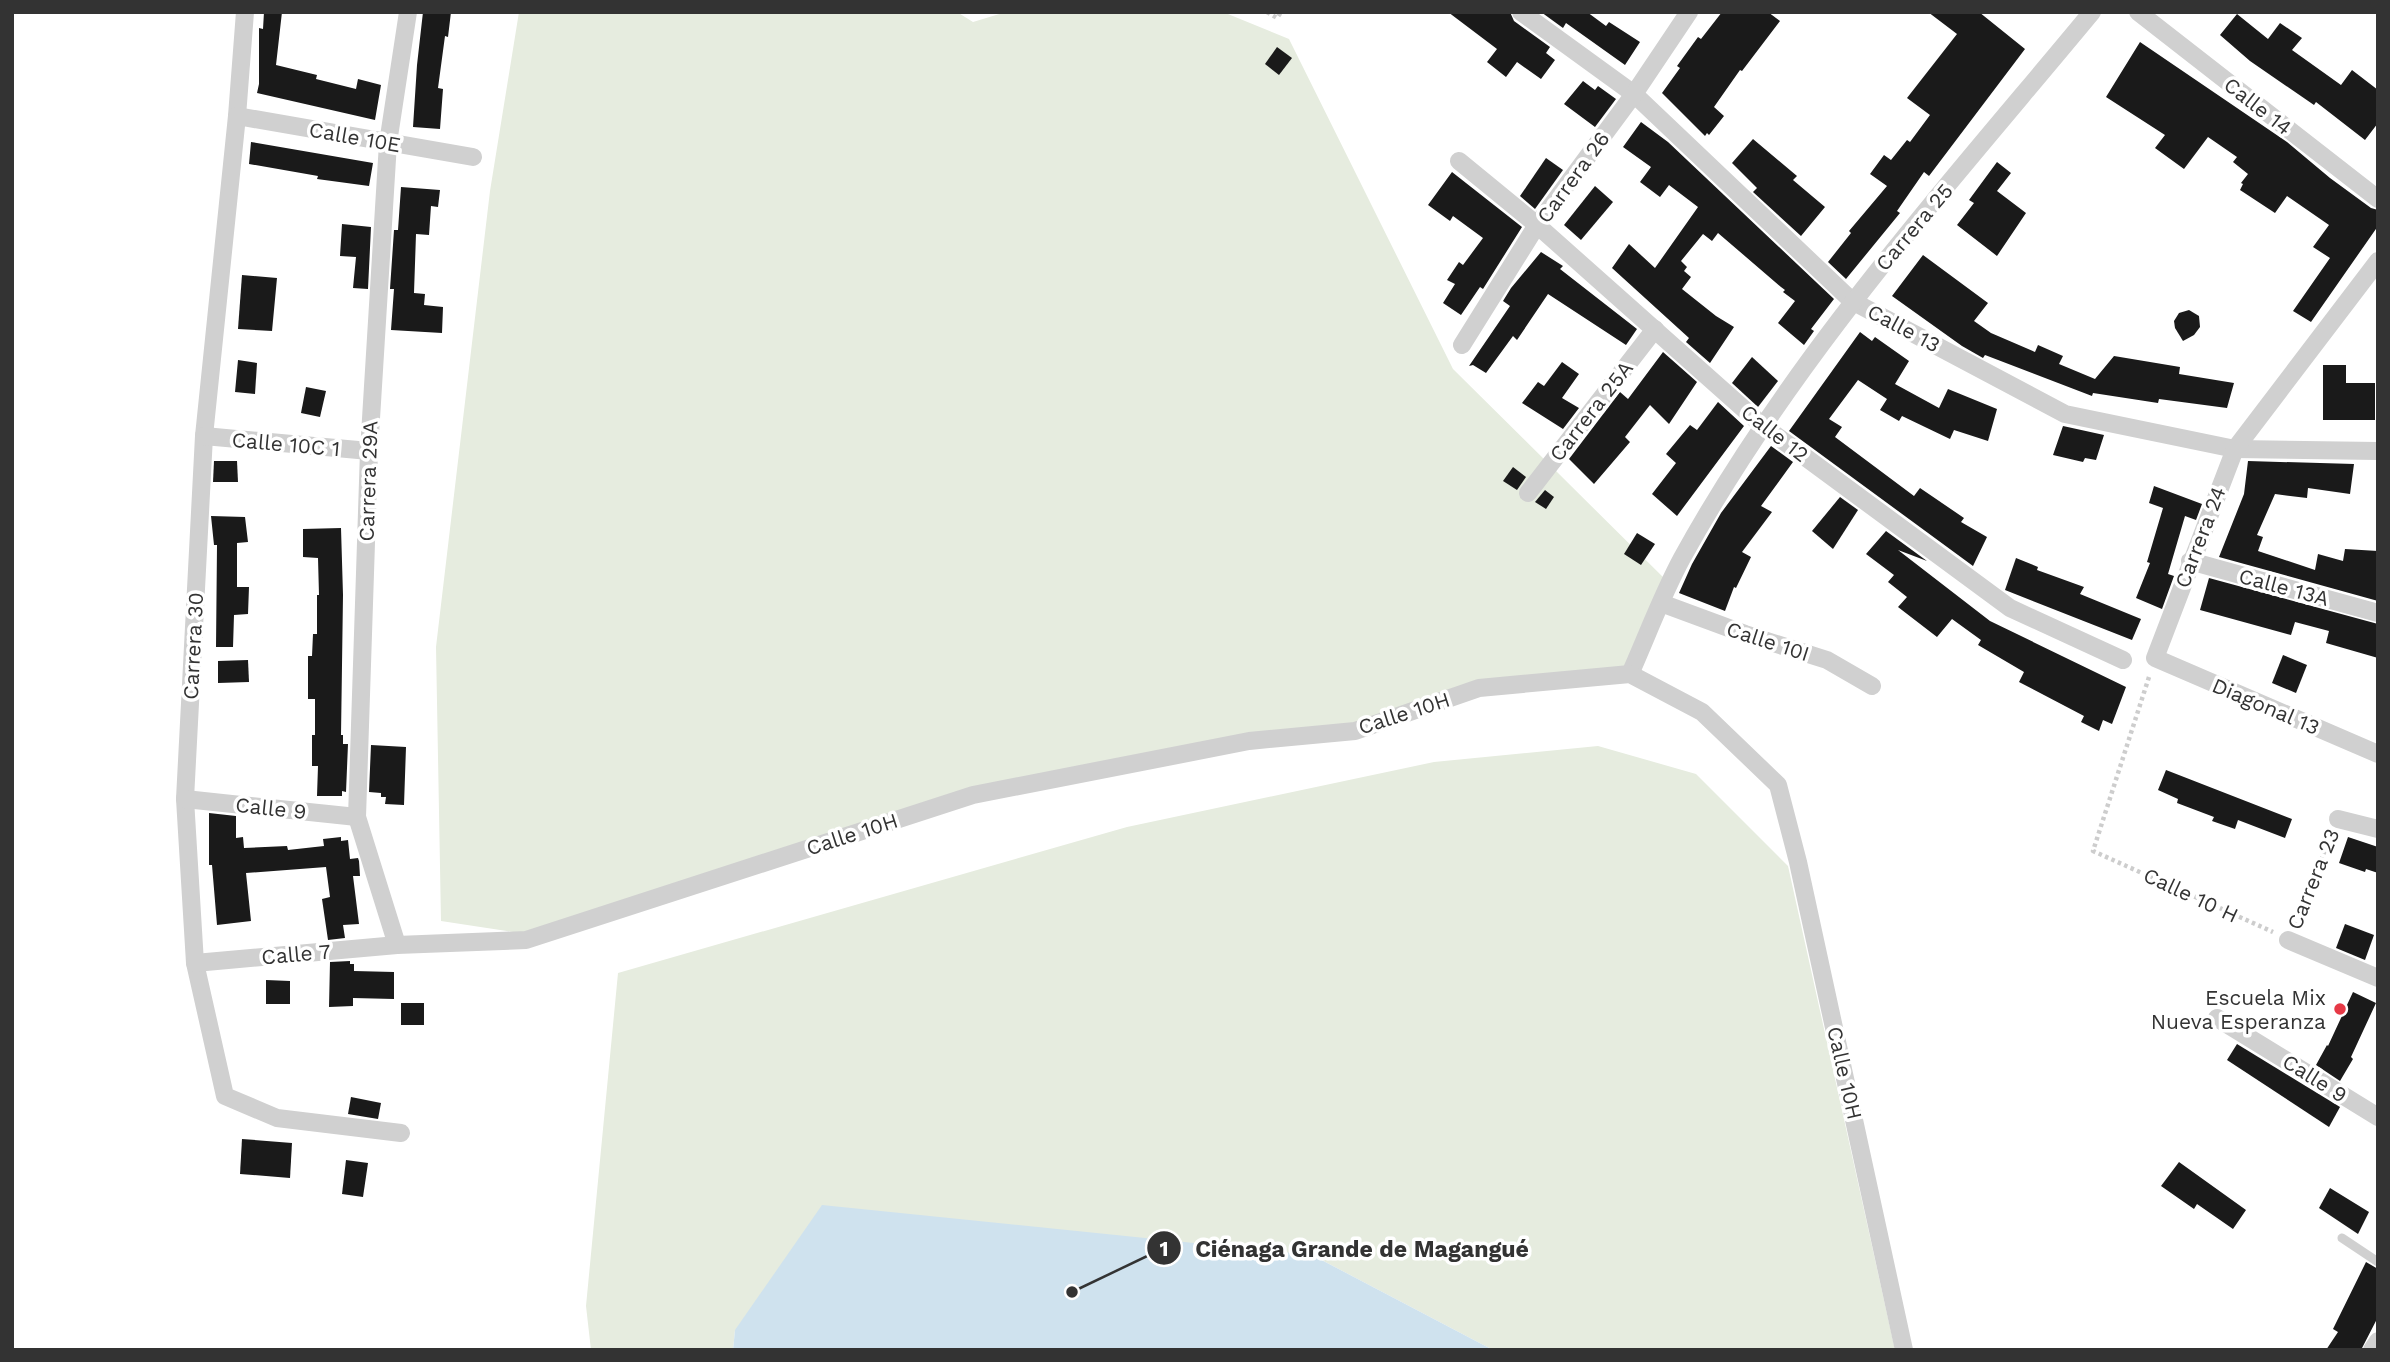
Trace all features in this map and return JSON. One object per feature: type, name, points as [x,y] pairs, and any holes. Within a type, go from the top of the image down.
[{"type":"street","name":"Carrera 30","points":[[245,12],[204,436],[185,799],[195,963],[225,1096],[277,1118],[401,1133]]},
{"type":"street","name":"Carrera 29A","points":[[397,945],[357,817],[369,451],[388,143],[408,12]]},
{"type":"street","name":"Calle 13","points":[[1521,12],[1633,94],[1852,301],[2065,414],[2235,449],[2378,451]]},
{"type":"street","name":"Carrera 26","points":[[1462,345],[1537,225],[1689,12]]},
{"type":"street","name":"Carrera 25","points":[[1630,674],[1681,559],[1762,426],[1852,301],[2092,12]]},
{"type":"street","name":"Calle 14","points":[[2138,12],[2378,199]]},
{"type":"street","name":"Calle 10E","points":[[237,116],[473,158]]},
{"type":"street","name":"Calle 12","points":[[1459,161],[1537,225],[1762,426],[2010,608],[2123,660]]},
{"type":"street","name":"Carrera 24","points":[[2155,658],[2235,449],[2378,261]]},
{"type":"street","name":"Carrera 25A","points":[[1528,492],[1655,329]]},
{"type":"street","name":"Calle 10C 1","points":[[204,436],[369,451]]},
{"type":"street","name":"Calle 13A","points":[[2190,561],[2378,613]]},
{"type":"street","name":"Calle 10I","points":[[1661,603],[1827,660],[1872,686]]},
{"type":"street","name":"Diagonal 13","points":[[2155,658],[2378,754]]},
{"type":"street","name":"Calle 10H","points":[[397,945],[526,940],[973,795],[1248,741],[1354,731],[1479,688],[1630,674],[1702,712],[1778,785],[1798,862],[1904,1350]]},
{"type":"street","name":"Calle 9","points":[[185,799],[357,817]]},
{"type":"street","points":[[2338,819],[2378,829]]},
{"type":"street","points":[[2288,940],[2378,978]]},
{"type":"street","name":"Calle 7","points":[[195,963],[397,945]]},
{"type":"street","name":"Calle 9","points":[[2217,1017],[2378,1117]]},
{"type":"street","points":[[2372,1350],[2378,1341]]},
{"type":"lane","points":[[2342,1238],[2378,1262]]},
{"type":"path","points":[[1267,12],[1277,18],[1281,12]]},
{"type":"path","name":"Calle 10 H","points":[[2155,658],[2093,851],[2288,940]]},
{"type":"path","name":"Carrera 23","points":[[2288,940],[2338,819]]},
{"type":"shaded area","points":[[519,12],[957,12],[973,22],[1006,12],[1223,12],[1289,39],[1453,369],[1668,582],[1627,669],[1478,684],[1353,725],[969,789],[526,934],[441,921],[436,647],[490,191]]},
{"type":"shaded area","points":[[1598,746],[1696,774],[1788,866],[1895,1350],[1493,1350],[1312,1255],[735,1330],[733,1350],[591,1350],[586,1306],[618,973],[1127,827],[1434,762]]},
{"type":"water","points":[[822,1205],[1312,1255],[1493,1350],[733,1350],[735,1330]]},
{"type":"building","points":[[264,12],[282,12],[276,65],[317,75],[316,79],[356,89],[358,79],[381,85],[375,120],[257,93],[259,28],[263,29]]},
{"type":"building","points":[[423,12],[451,12],[438,88],[443,89],[440,129],[413,127]]},
{"type":"building","points":[[1448,12],[1510,12],[1514,21],[1550,47],[1546,53],[1555,60],[1541,79],[1517,62],[1506,77],[1487,62],[1497,49]]},
{"type":"building","points":[[1541,12],[1587,12],[1606,26],[1609,22],[1640,42],[1625,65],[1566,23],[1563,28]]},
{"type":"building","points":[[1722,12],[1768,12],[1780,21],[1714,107],[1724,116],[1709,135],[1707,133],[1705,136],[1662,93],[1698,37],[1701,39]]},
{"type":"building","points":[[1928,12],[1979,12],[2025,49],[1929,176],[1924,172],[1897,211],[1900,213],[1846,279],[1828,262],[1851,233],[1849,231],[1887,186],[1870,174],[1884,155],[1891,160],[1907,140],[1910,142],[1930,115],[1907,98],[1957,34]]},
{"type":"building","points":[[2237,14],[2268,39],[2280,23],[2302,38],[2292,50],[2341,85],[2352,70],[2378,90],[2378,123],[2365,140],[2316,102],[2314,105],[2250,61],[2220,35]]},
{"type":"building","points":[[2140,42],[2287,142],[2330,178],[2371,208],[2378,210],[2378,226],[2311,322],[2293,311],[2330,258],[2313,247],[2329,225],[2287,196],[2275,213],[2240,190],[2243,184],[2241,183],[2248,174],[2233,162],[2237,157],[2208,137],[2184,169],[2155,148],[2165,135],[2106,97]]},
{"type":"building","points":[[1277,47],[1292,58],[1279,75],[1265,64]]},
{"type":"building","points":[[1583,81],[1595,90],[1598,86],[1616,99],[1595,127],[1564,104]]},
{"type":"building","points":[[1641,122],[1668,142],[1834,299],[1811,329],[1814,331],[1804,345],[1778,323],[1795,301],[1718,233],[1712,241],[1703,234],[1681,261],[1687,267],[1684,271],[1691,277],[1682,289],[1734,327],[1710,363],[1686,342],[1689,338],[1612,268],[1629,244],[1655,268],[1698,207],[1669,185],[1660,197],[1640,182],[1651,167],[1623,147]]},
{"type":"building","points":[[1753,139],[1797,176],[1793,180],[1825,207],[1801,236],[1753,192],[1757,188],[1732,163]]},
{"type":"building","points":[[251,142],[373,163],[369,186],[317,179],[318,176],[249,164]]},
{"type":"building","points":[[1546,158],[1563,170],[1535,209],[1520,196]]},
{"type":"building","points":[[1997,162],[2011,173],[1997,191],[2026,213],[1997,256],[1957,225],[1974,203],[1969,200]]},
{"type":"building","points":[[1452,172],[1522,227],[1483,289],[1480,287],[1461,315],[1443,303],[1455,284],[1447,280],[1459,262],[1463,265],[1483,238],[1453,216],[1450,221],[1428,205]]},
{"type":"building","points":[[1595,186],[1613,202],[1581,240],[1564,225]]},
{"type":"building","points":[[401,187],[440,190],[438,207],[431,206],[429,235],[416,234],[414,293],[425,294],[424,305],[443,307],[442,333],[391,330],[394,289],[390,289],[394,230],[398,230]]},
{"type":"building","points":[[342,224],[371,227],[368,289],[353,288],[356,257],[340,256]]},
{"type":"building","points":[[1541,252],[1563,266],[1560,269],[1637,329],[1626,345],[1548,294],[1517,340],[1513,336],[1486,373],[1473,365],[1469,366],[1510,306],[1503,301],[1511,288]]},
{"type":"building","points":[[1923,255],[1988,303],[1974,321],[1991,333],[2035,352],[2038,345],[2063,356],[2059,364],[2095,379],[2114,356],[2180,367],[2179,374],[2234,383],[2227,408],[2159,399],[2158,403],[2093,393],[2092,396],[1985,355],[1983,358],[1892,296]]},
{"type":"building","points":[[242,275],[277,278],[272,331],[238,329]]},
{"type":"building","points":[[2189,310],[2199,316],[2200,327],[2194,335],[2183,341],[2174,321],[2179,313]]},
{"type":"building","points":[[1860,332],[1872,341],[1875,337],[1909,361],[1895,384],[1939,408],[1948,389],[1997,409],[1988,441],[1954,430],[1950,439],[1902,416],[1899,421],[1880,410],[1887,399],[1858,380],[1829,419],[1842,427],[1835,437],[1914,496],[1920,488],[1964,518],[1961,522],[1987,537],[1973,566],[1789,431]]},
{"type":"building","points":[[1663,352],[1697,382],[1669,424],[1650,405],[1625,437],[1630,442],[1594,484],[1569,459],[1620,392],[1628,399]]},
{"type":"building","points":[[1752,357],[1778,381],[1758,407],[1732,383]]},
{"type":"building","points":[[238,360],[257,363],[255,394],[235,392]]},
{"type":"building","points":[[1562,362],[1579,374],[1562,398],[1579,408],[1563,429],[1522,403],[1538,382],[1544,386]]},
{"type":"building","points":[[2323,365],[2346,365],[2346,383],[2375,383],[2375,420],[2323,420]]},
{"type":"building","points":[[306,387],[326,391],[320,417],[301,413]]},
{"type":"building","points":[[1718,402],[1744,426],[1677,516],[1652,494],[1676,463],[1666,454],[1690,425],[1697,430]]},
{"type":"building","points":[[2063,426],[2104,435],[2096,460],[2085,458],[2083,462],[2053,455]]},
{"type":"building","points":[[1771,446],[1793,462],[1761,506],[1772,512],[1742,552],[1751,557],[1736,588],[1734,587],[1725,611],[1679,593],[1721,513]]},
{"type":"building","points":[[214,461],[237,461],[238,482],[213,482]]},
{"type":"building","points":[[2248,461],[2354,464],[2350,494],[2308,488],[2307,498],[2275,494],[2257,535],[2263,537],[2258,551],[2315,570],[2318,554],[2343,561],[2345,549],[2378,551],[2378,601],[2219,557],[2244,494]]},
{"type":"building","points":[[1513,467],[1526,477],[1517,490],[1503,481]]},
{"type":"building","points":[[2154,486],[2202,504],[2196,520],[2185,516],[2168,574],[2174,576],[2162,609],[2136,598],[2150,563],[2147,562],[2163,508],[2149,503]]},
{"type":"building","points":[[1545,490],[1554,497],[1546,509],[1535,502]]},
{"type":"building","points":[[1840,497],[1858,510],[1833,549],[1812,531]]},
{"type":"building","points":[[211,516],[245,517],[248,542],[237,543],[237,587],[249,587],[248,614],[234,615],[233,647],[216,647],[217,545],[214,545]]},
{"type":"building","points":[[341,528],[341,735],[343,744],[348,744],[346,792],[342,791],[342,796],[317,796],[318,766],[312,766],[315,699],[308,699],[308,656],[312,656],[313,634],[317,634],[318,558],[303,557],[303,529]]},
{"type":"building","points":[[1886,531],[1927,561],[1898,550],[1990,621],[2126,687],[2112,724],[2103,720],[2099,731],[2081,722],[2084,716],[2019,682],[2024,672],[1978,645],[1981,640],[1952,619],[1937,637],[1898,607],[1907,597],[1888,582],[1894,575],[1866,554]]},
{"type":"building","points":[[1637,533],[1655,544],[1641,565],[1624,554]]},
{"type":"building","points":[[2016,558],[2038,567],[2037,570],[2084,587],[2080,594],[2141,619],[2132,640],[2005,590]]},
{"type":"building","points":[[2209,578],[2378,624],[2378,658],[2326,643],[2329,631],[2295,622],[2291,635],[2200,610]]},
{"type":"building","points":[[2283,655],[2307,665],[2296,693],[2272,683]]},
{"type":"building","points":[[248,660],[249,682],[218,683],[218,661]]},
{"type":"building","points":[[371,745],[406,747],[404,805],[385,804],[386,797],[381,797],[381,793],[369,792]]},
{"type":"building","points":[[2166,770],[2292,819],[2285,838],[2238,820],[2235,829],[2212,821],[2214,817],[2177,803],[2178,799],[2158,790]]},
{"type":"building","points":[[209,813],[236,816],[236,838],[243,837],[244,848],[287,846],[288,850],[324,846],[323,839],[341,837],[341,841],[348,840],[350,859],[358,858],[359,861],[360,876],[353,876],[359,924],[343,925],[345,938],[328,940],[322,899],[330,897],[326,867],[246,873],[251,921],[217,925],[212,865],[209,865]]},
{"type":"building","points":[[2348,837],[2378,847],[2378,873],[2366,869],[2365,872],[2339,863]]},
{"type":"building","points":[[2345,924],[2374,935],[2365,960],[2336,948]]},
{"type":"building","points":[[350,961],[350,964],[354,964],[354,971],[394,972],[394,999],[353,998],[353,1006],[329,1007],[330,962]]},
{"type":"building","points":[[266,980],[290,981],[290,1004],[266,1004]]},
{"type":"building","points":[[2353,992],[2376,1003],[2351,1057],[2353,1059],[2340,1081],[2316,1065],[2328,1046]]},
{"type":"building","points":[[401,1003],[424,1003],[424,1025],[401,1025]]},
{"type":"building","points":[[2237,1044],[2340,1107],[2329,1127],[2227,1060]]},
{"type":"building","points":[[351,1097],[381,1103],[378,1119],[348,1114]]},
{"type":"building","points":[[242,1139],[292,1143],[290,1178],[240,1174]]},
{"type":"building","points":[[346,1160],[368,1163],[363,1197],[342,1194]]},
{"type":"building","points":[[2179,1162],[2246,1210],[2233,1229],[2197,1204],[2194,1209],[2161,1186]]},
{"type":"building","points":[[2330,1188],[2369,1212],[2358,1234],[2319,1208]]},
{"type":"building","points":[[2366,1262],[2378,1269],[2378,1317],[2361,1350],[2326,1350],[2338,1332],[2333,1329]]},
{"type":"place","name":"Escuela Mix Nueva Esperanza","points":[[2340,1009]]},
{"type":"place","name":"Ciénaga Grande de Magangué","points":[[1072,1292]]}]
